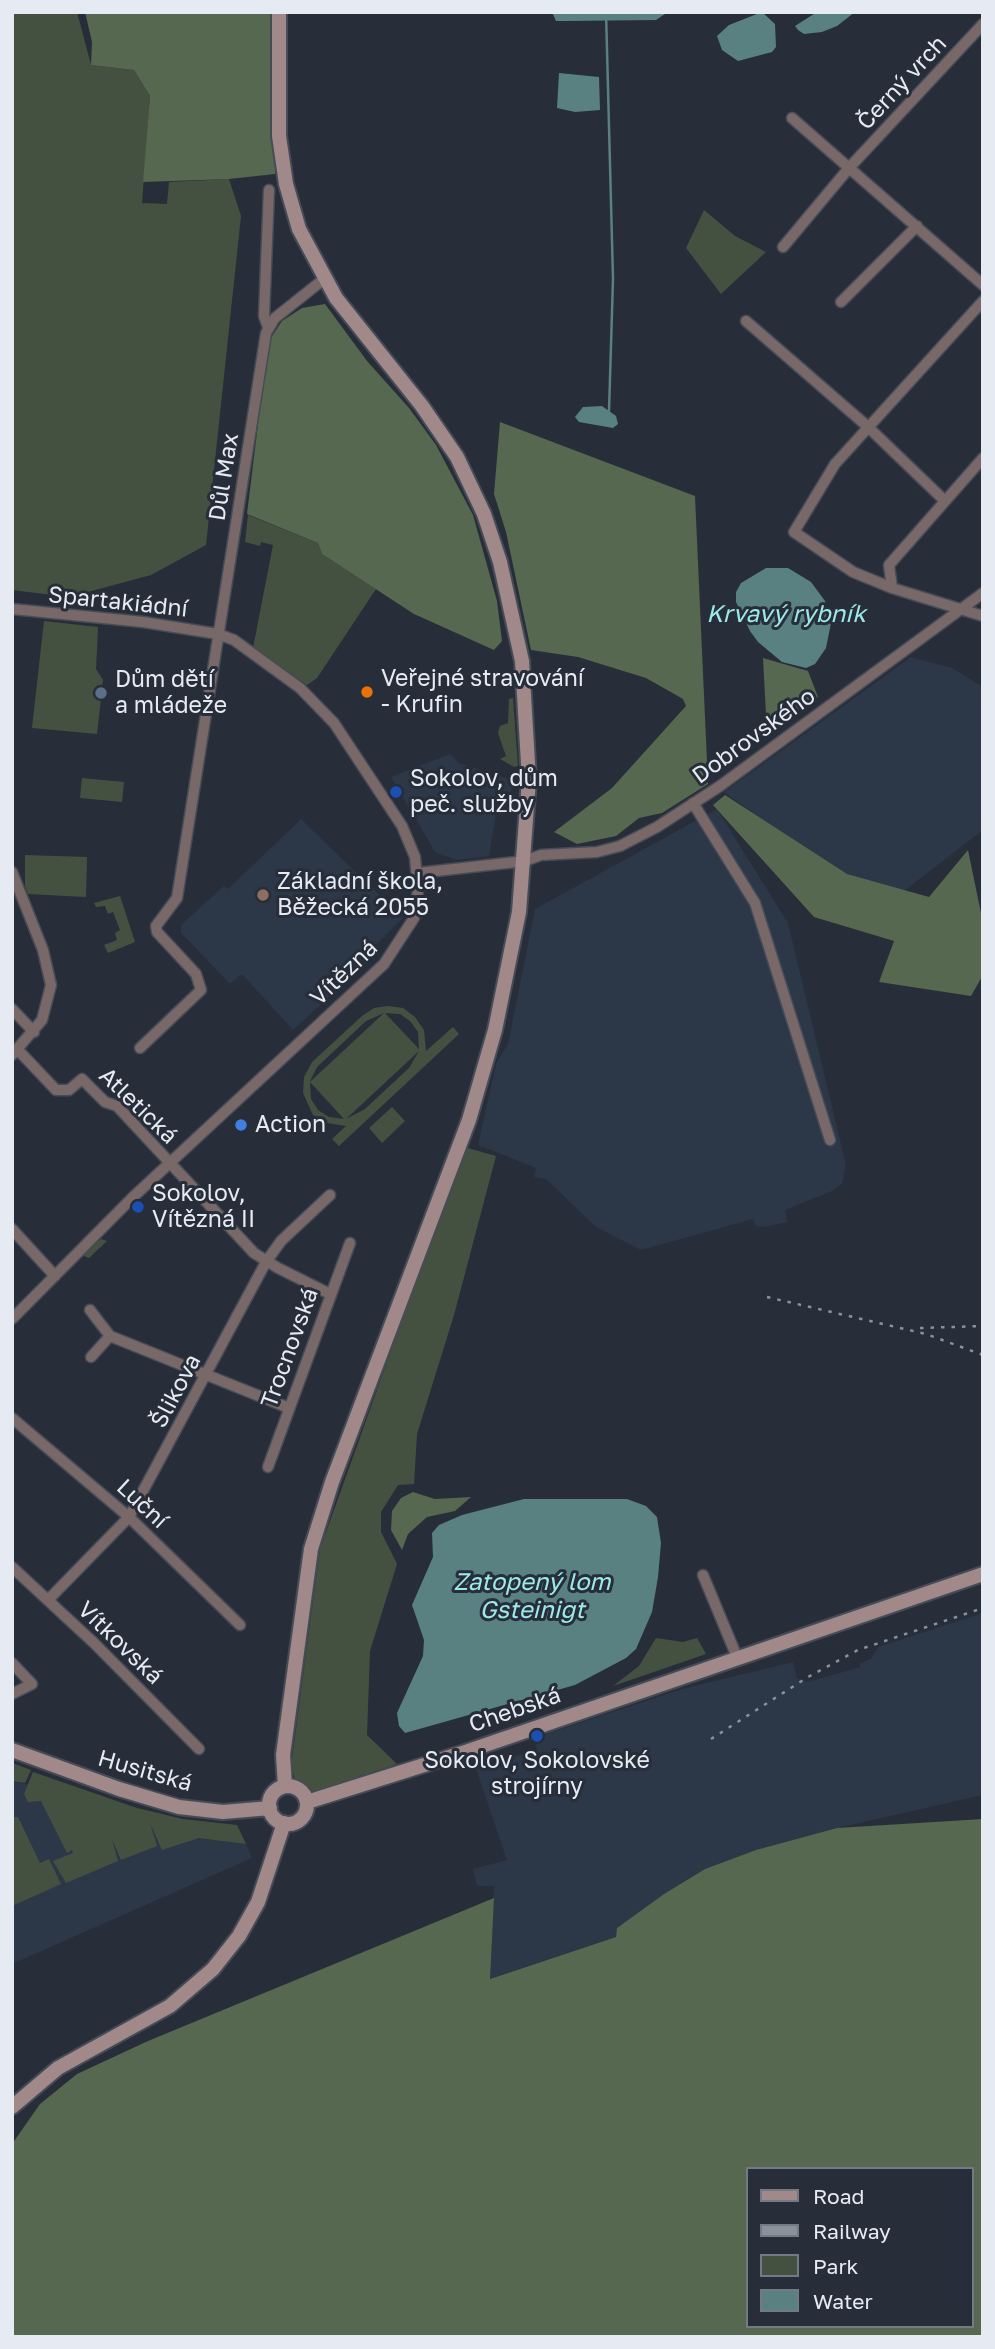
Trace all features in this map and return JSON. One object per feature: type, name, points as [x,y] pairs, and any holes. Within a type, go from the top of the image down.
[{"type":"main road","points":[[279,12],[279,136],[286,184],[299,229],[324,279],[355,325],[422,406],[452,448],[472,484],[492,535],[522,661],[529,780],[525,861],[505,992],[469,1120],[332,1482],[311,1549],[283,1755],[285,1786]]},
{"type":"main road","name":"Chebská","points":[[307,1802],[462,1753],[983,1574]]},
{"type":"main road","name":"Husitská","points":[[12,1750],[119,1789],[179,1807],[223,1812],[270,1808]]},
{"type":"main road","points":[[285,1786],[299,1790],[307,1802],[303,1817],[295,1822],[285,1823],[276,1819],[270,1808],[273,1794],[285,1786]]},
{"type":"main road","points":[[12,2107],[58,2068],[170,2006],[213,1969],[239,1936],[258,1902],[285,1823]]},
{"type":"street","name":"Černý vrch","points":[[783,247],[849,168],[983,24]]},
{"type":"street","points":[[792,118],[983,285]]},
{"type":"street","name":"Důl Max","points":[[218,634],[268,327],[264,316],[269,190]]},
{"type":"street","points":[[841,302],[917,226]]},
{"type":"street","points":[[268,327],[275,318],[324,279]]},
{"type":"street","points":[[983,301],[835,464],[794,531],[853,572],[891,588],[959,611],[983,616]]},
{"type":"street","points":[[746,321],[867,426],[945,501]]},
{"type":"street","points":[[891,588],[889,565],[983,458]]},
{"type":"street","name":"Dobrovského","points":[[418,873],[525,861],[541,855],[597,852],[620,846],[657,827],[693,803],[983,593]]},
{"type":"street","name":"Spartakiádní","points":[[12,609],[143,622],[218,634]]},
{"type":"street","points":[[140,1048],[201,990],[201,982],[196,974],[163,938],[156,926],[177,898],[218,634]]},
{"type":"street","name":"Vítězná","points":[[12,1319],[170,1164],[384,964],[414,918],[418,873],[402,826],[334,723],[300,688],[234,640],[218,634]]},
{"type":"street","points":[[693,803],[755,903],[830,1140]]},
{"type":"street","name":"Atletická","points":[[12,872],[50,976],[48,1007],[34,1032],[15,1053],[60,1092],[69,1090],[82,1079],[105,1102],[117,1106],[170,1164]]},
{"type":"street","points":[[12,1009],[34,1032]]},
{"type":"street","points":[[170,1164],[266,1262],[330,1294]]},
{"type":"street","name":"Šlikova","points":[[48,1600],[129,1517],[266,1262],[281,1241],[330,1195]]},
{"type":"street","points":[[12,1229],[55,1276]]},
{"type":"street","name":"Trocnovská","points":[[268,1466],[350,1243]]},
{"type":"street","points":[[90,1311],[110,1336],[289,1408]]},
{"type":"street","points":[[91,1357],[110,1336]]},
{"type":"street","name":"Luční","points":[[12,1418],[129,1517],[240,1625]]},
{"type":"street","name":"Vítkovská","points":[[12,1567],[199,1749]]},
{"type":"street","points":[[703,1575],[737,1657]]},
{"type":"street","points":[[12,1663],[32,1685],[12,1693]]},
{"type":"shaded area","points":[[85,12],[279,12],[275,174],[229,179],[143,182],[150,96],[134,70],[91,65],[92,42]]},
{"type":"shaded area","points":[[325,304],[367,361],[409,408],[436,445],[473,515],[497,601],[502,641],[494,650],[414,614],[322,554],[318,543],[247,514],[268,342],[282,321],[302,308]]},
{"type":"shaded area","points":[[500,422],[695,496],[708,784],[662,813],[639,818],[616,836],[577,844],[554,832],[612,788],[686,706],[683,699],[646,678],[578,657],[531,650],[506,532],[494,494]]},
{"type":"shaded area","points":[[911,657],[952,668],[983,687],[983,830],[900,894],[834,870],[724,792]]},
{"type":"shaded area","points":[[763,658],[808,671],[818,697],[773,727],[766,715]]},
{"type":"shaded area","points":[[450,754],[459,763],[513,780],[511,791],[496,814],[489,856],[457,860],[435,852],[391,777]]},
{"type":"shaded area","points":[[725,795],[847,874],[929,897],[968,850],[983,923],[983,975],[971,996],[879,982],[894,941],[814,917],[713,805]]},
{"type":"shaded area","points":[[717,809],[788,923],[846,1165],[842,1184],[832,1191],[785,1210],[788,1222],[763,1227],[756,1226],[753,1219],[641,1250],[596,1227],[546,1179],[534,1177],[536,1168],[478,1145],[496,1064],[508,1044],[535,909]]},
{"type":"shaded area","points":[[301,819],[403,918],[376,945],[380,950],[293,1030],[242,974],[230,984],[181,933],[181,925],[224,886],[228,889]]},
{"type":"shaded area","points":[[413,1492],[435,1499],[471,1497],[455,1511],[427,1517],[408,1534],[402,1550],[391,1530],[392,1511],[401,1498]]},
{"type":"shaded area","points":[[983,1613],[983,1795],[837,1828],[756,1850],[705,1869],[664,1894],[618,1928],[616,1937],[489,1979],[494,1886],[477,1886],[473,1869],[507,1860],[476,1769],[537,1749],[534,1738],[682,1689],[793,1662],[797,1678],[808,1682],[860,1667],[860,1663],[871,1659],[878,1647]]},
{"type":"shaded area","points":[[12,1781],[84,1798],[246,1844],[252,1858],[12,1964]]},
{"type":"shaded area","points":[[983,1819],[983,2337],[12,2337],[12,2144],[40,2104],[77,2074],[148,2041],[494,1898],[490,1979],[616,1937],[617,1928],[664,1894],[705,1869],[756,1850],[837,1828]]},
{"type":"green space","points":[[12,12],[77,12],[91,65],[134,70],[150,96],[142,203],[167,204],[169,182],[229,179],[241,216],[206,545],[151,575],[69,597],[12,590]]},
{"type":"green space","points":[[704,210],[735,236],[766,252],[721,294],[686,248]]},
{"type":"green space","points":[[248,515],[318,543],[322,554],[376,589],[317,678],[307,685],[253,648],[273,545],[261,542],[260,546],[245,542]]},
{"type":"green space","points":[[44,621],[98,627],[96,669],[103,680],[97,734],[32,728]]},
{"type":"green space","points":[[513,698],[518,766],[514,767],[500,759],[506,756],[498,733],[500,726],[508,723],[509,699]]},
{"type":"green space","points":[[82,778],[124,782],[122,802],[80,798]]},
{"type":"green space","points":[[25,855],[87,857],[86,897],[28,894],[25,886]]},
{"type":"green space","points":[[120,896],[135,942],[108,953],[104,945],[117,940],[115,933],[120,930],[113,912],[108,914],[105,906],[96,907],[94,903]]},
{"type":"green space","points":[[374,1008],[403,1008],[415,1017],[424,1030],[426,1051],[453,1027],[459,1034],[339,1146],[332,1139],[346,1126],[327,1123],[313,1115],[303,1093],[304,1077],[312,1062]],"holes":[[[384,1013],[310,1081],[317,1067],[366,1021]],[[385,1013],[400,1014],[410,1021],[418,1032],[419,1049]],[[419,1051],[409,1068],[365,1109],[346,1119]],[[310,1082],[344,1119],[329,1117],[318,1110],[311,1099]]]},
{"type":"green space","points":[[392,1107],[405,1121],[382,1143],[369,1128]]},
{"type":"green space","points":[[464,1147],[496,1156],[454,1315],[417,1434],[414,1484],[398,1485],[381,1512],[381,1532],[397,1564],[370,1651],[367,1735],[397,1764],[309,1793],[296,1782],[291,1766],[320,1549]]},
{"type":"green space","points":[[101,1239],[107,1241],[89,1258],[81,1255]]},
{"type":"green space","points":[[656,1638],[683,1642],[697,1638],[706,1654],[613,1686],[639,1666]]},
{"type":"green space","points":[[12,1763],[31,1770],[25,1783],[12,1781]]},
{"type":"green space","points":[[33,1772],[137,1808],[183,1819],[237,1825],[246,1844],[199,1838],[162,1850],[150,1823],[157,1846],[121,1860],[112,1839],[118,1861],[66,1883],[53,1861],[73,1853],[72,1850],[67,1853],[41,1801],[28,1802],[24,1794]]},
{"type":"green space","points":[[12,1817],[18,1817],[40,1863],[49,1859],[61,1884],[12,1906]]},
{"type":"water","points":[[552,12],[668,12],[656,20],[556,21]]},
{"type":"water","points":[[762,12],[775,24],[776,47],[772,52],[738,61],[722,50],[717,36],[729,25]]},
{"type":"water","points":[[817,12],[855,12],[837,26],[822,32],[804,34],[798,30],[795,26]]},
{"type":"water","points":[[559,73],[599,77],[600,110],[575,112],[557,108]]},
{"type":"water","points":[[602,406],[616,416],[618,424],[613,428],[579,422],[575,417],[583,407]]},
{"type":"water","name":"Krvavý rybník","points":[[766,568],[788,568],[811,582],[825,601],[831,623],[826,648],[815,664],[806,668],[782,662],[758,642],[750,631],[736,602],[736,592],[741,583]]},
{"type":"water","name":"Zatopený lom Gsteinigt","points":[[524,1499],[627,1499],[646,1506],[657,1517],[661,1543],[658,1577],[652,1612],[636,1649],[626,1658],[575,1685],[405,1733],[399,1726],[397,1713],[423,1656],[424,1640],[412,1605],[433,1557],[432,1533],[439,1525],[462,1515]]},
{"type":"waterway","points":[[606,12],[613,279],[609,411]]},
{"type":"railway","points":[[767,1297],[926,1334],[983,1355]]},
{"type":"railway","points":[[920,1328],[983,1326]]},
{"type":"railway","points":[[711,1739],[808,1677],[858,1650],[983,1608]]},
{"type":"place","name":"Veřejné stravování - Krufin","points":[[367,692]]},
{"type":"place","name":"Dům dětí a mládeže","points":[[101,693]]},
{"type":"place","name":"Sokolov, dům peč. služby","points":[[396,792]]},
{"type":"place","name":"Základní škola, Běžecká 2055","points":[[263,895]]},
{"type":"place","name":"Action","points":[[241,1125]]},
{"type":"place","name":"Sokolov, Vítězná II","points":[[138,1207]]},
{"type":"place","name":"Sokolov, Sokolovské strojírny","points":[[537,1736]]}]
